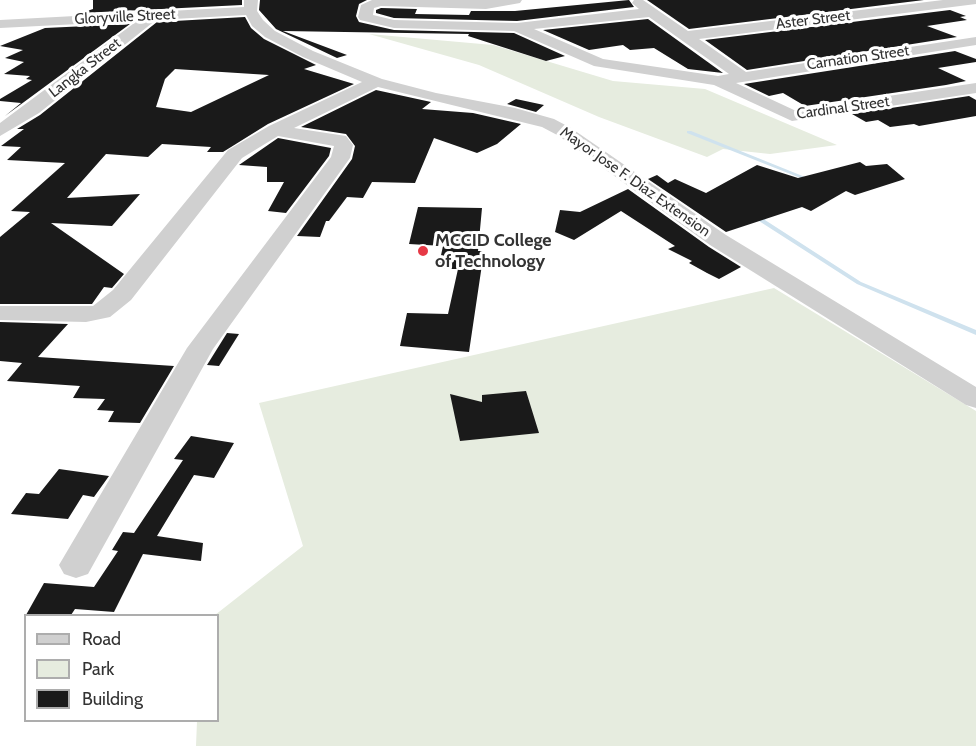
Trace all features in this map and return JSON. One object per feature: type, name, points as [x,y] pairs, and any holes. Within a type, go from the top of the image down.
[{"type":"street","name":"Langka Street","points":[[3,126],[154,16],[164,0]]},
{"type":"street","points":[[515,0],[486,5],[381,2],[368,5],[371,19],[517,27],[648,4],[686,36],[740,75]]},
{"type":"street","name":"Aster Street","points":[[686,36],[976,0]]},
{"type":"street","name":"Gloryville Street","points":[[0,24],[154,16],[251,6]]},
{"type":"street","name":"Mayor Jose F. Diaz Extension","points":[[251,6],[257,23],[288,45],[376,82],[435,98],[509,112],[549,123],[718,240],[976,399]]},
{"type":"street","points":[[517,27],[600,63],[718,81]]},
{"type":"street","name":"Carnation Street","points":[[718,81],[740,75],[976,40]]},
{"type":"street","name":"Cardinal Street","points":[[718,81],[792,116],[976,88]]},
{"type":"street","points":[[0,313],[86,315],[101,312],[113,304],[235,154],[275,130],[376,82]]},
{"type":"street","points":[[76,565],[200,348],[340,158],[344,145],[339,140],[275,130]]},
{"type":"green space","points":[[369,34],[493,45],[613,81],[705,89],[837,145],[770,154],[723,149],[707,157],[599,117],[479,65]]},
{"type":"green space","points":[[774,288],[976,411],[976,746],[196,746],[197,722],[219,722],[219,614],[216,614],[303,546],[259,403]]},
{"type":"building","points":[[93,0],[242,0],[242,5],[81,13],[93,9]]},
{"type":"building","points":[[260,0],[367,0],[359,4],[356,16],[359,22],[394,30],[514,33],[565,56],[546,61],[468,36],[469,34],[283,31],[347,55],[337,58],[276,29],[259,10]]},
{"type":"building","points":[[629,0],[634,7],[517,21],[394,18],[376,13],[376,10],[381,8],[417,9],[415,14],[469,15],[471,11],[515,11]]},
{"type":"building","points":[[647,0],[924,0],[689,29]]},
{"type":"building","points":[[950,10],[966,16],[960,17],[967,20],[927,26],[957,37],[747,70],[705,40]]},
{"type":"building","points":[[245,17],[251,28],[264,39],[316,65],[304,69],[354,84],[268,124],[223,152],[207,152],[211,147],[162,144],[148,157],[106,154],[67,198],[140,194],[112,226],[51,223],[124,274],[112,288],[104,287],[92,304],[0,304],[0,237],[30,212],[11,211],[65,163],[7,160],[21,147],[1,146],[24,129],[17,129],[40,115],[157,22]],"holes":[[[175,69],[269,75],[191,112],[156,107],[165,79]]]},
{"type":"building","points":[[648,19],[723,73],[688,69],[654,48],[630,50],[623,45],[589,50],[543,30]]},
{"type":"building","points":[[130,24],[5,116],[21,103],[0,101],[0,99],[32,80],[26,79],[30,76],[4,74],[24,62],[5,58],[23,50],[0,46],[45,28]]},
{"type":"building","points":[[955,51],[976,59],[976,62],[938,68],[966,81],[946,85],[805,106],[783,93],[769,96],[744,84]]},
{"type":"building","points":[[376,90],[431,102],[422,109],[473,113],[521,124],[497,144],[477,153],[434,138],[415,183],[372,182],[363,198],[347,197],[329,221],[326,221],[320,237],[297,236],[352,159],[355,146],[346,134],[301,127]]},
{"type":"building","points":[[969,96],[976,100],[976,116],[919,126],[914,124],[890,127],[878,120],[866,122],[852,114]]},
{"type":"building","points":[[516,99],[544,105],[536,112],[507,104]]},
{"type":"building","points":[[278,138],[331,148],[329,156],[286,213],[268,211],[284,182],[267,182],[267,167],[239,165]]},
{"type":"building","points":[[860,162],[866,166],[887,164],[905,179],[855,195],[846,191],[811,211],[802,207],[726,232],[648,179],[657,175],[668,183],[675,179],[706,193],[757,165],[798,178]]},
{"type":"building","points":[[628,189],[741,267],[719,279],[689,263],[692,261],[668,249],[675,246],[621,211],[574,240],[555,232],[560,210],[580,212]]},
{"type":"building","points":[[418,207],[482,208],[478,251],[484,251],[469,352],[400,346],[407,313],[448,314],[458,269],[438,269],[443,246],[409,244]]},
{"type":"building","points":[[0,322],[68,324],[38,357],[174,366],[140,423],[108,422],[114,411],[97,410],[105,399],[73,398],[80,386],[7,381],[22,363],[0,361]]},
{"type":"building","points":[[227,333],[239,334],[219,366],[207,365]]},
{"type":"building","points":[[526,391],[539,433],[460,441],[450,394],[482,402],[482,395]]},
{"type":"building","points":[[191,436],[234,443],[214,478],[194,475],[157,536],[203,543],[201,561],[143,554],[114,612],[75,609],[72,614],[27,614],[44,583],[94,587],[118,551],[112,550],[123,532],[134,533],[183,460],[174,459]]},
{"type":"building","points":[[59,469],[109,476],[94,497],[83,495],[68,519],[11,514],[26,493],[39,494]]},
{"type":"waterway","points":[[689,132],[807,179],[804,181]]},
{"type":"waterway","points":[[766,215],[761,220],[859,283],[976,333]]},
{"type":"place","name":"MCCID College of Technology","points":[[423,251]]}]
